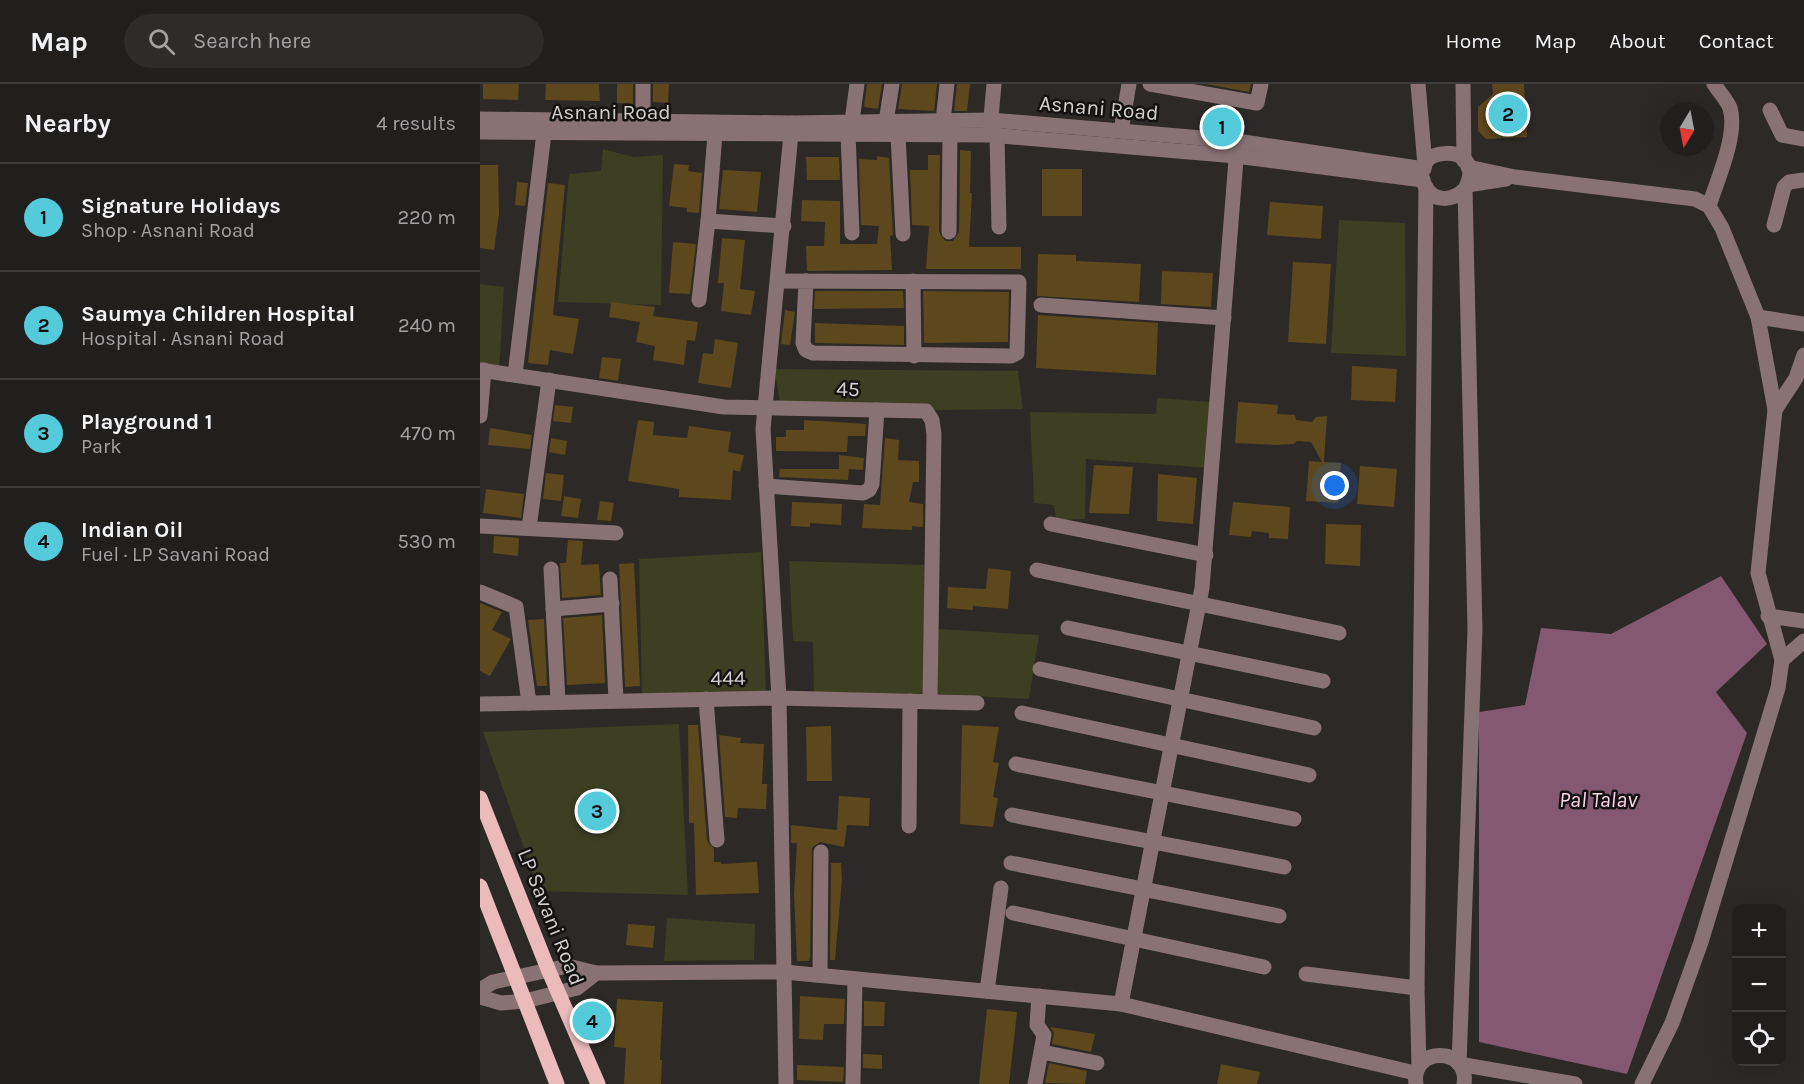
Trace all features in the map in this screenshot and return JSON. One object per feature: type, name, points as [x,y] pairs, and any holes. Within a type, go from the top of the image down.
[{"type":"main road","name":"LP Savani Road","points":[[480,798],[548,969],[598,1084]]},
{"type":"main road","points":[[480,886],[557,1084]]},
{"type":"street","points":[[643,120],[644,84]]},
{"type":"street","points":[[852,233],[850,128],[857,84]]},
{"type":"street","points":[[886,122],[892,84]]},
{"type":"street","points":[[947,84],[949,232]]},
{"type":"street","points":[[994,84],[992,130],[999,228]]},
{"type":"street","points":[[1121,131],[1129,84]]},
{"type":"street","points":[[1150,84],[1257,104],[1261,84]]},
{"type":"street","points":[[1417,1074],[1424,175],[1418,84]]},
{"type":"street","points":[[1459,1064],[1475,629],[1463,84]]},
{"type":"street","points":[[1709,206],[1727,151],[1732,122],[1729,105],[1714,84]]},
{"type":"street","points":[[1770,110],[1782,135],[1804,139]]},
{"type":"street","name":"Asnani Road","points":[[480,119],[643,120],[792,128],[850,128],[898,135],[947,128]]},
{"type":"street","name":"Asnani Road","points":[[850,128],[886,122],[1237,148]]},
{"type":"street","points":[[786,1084],[779,698],[766,486],[765,409],[792,128]]},
{"type":"street","name":"Asnani Road","points":[[480,132],[715,134],[792,128]]},
{"type":"street","name":"Asnani Road","points":[[992,130],[1121,131],[1424,175]]},
{"type":"street","points":[[515,375],[544,133]]},
{"type":"street","points":[[699,300],[715,134]]},
{"type":"street","points":[[898,135],[903,234]]},
{"type":"street","points":[[1121,1004],[1181,699],[1206,555],[1237,148]]},
{"type":"street","points":[[1424,175],[1436,154],[1443,152],[1458,155],[1466,164],[1515,177],[1695,199],[1709,206],[1722,228],[1758,317],[1776,410],[1758,558],[1761,591],[1782,660],[1773,708],[1701,942],[1672,1023],[1642,1084]]},
{"type":"street","points":[[1424,175],[1437,197],[1445,199],[1452,198],[1466,187],[1515,177]]},
{"type":"street","points":[[1774,225],[1784,187],[1789,182],[1804,180]]},
{"type":"street","points":[[708,221],[784,226]]},
{"type":"street","points":[[778,281],[806,281],[913,281],[1019,282],[1017,353],[1011,356],[813,353],[806,350],[803,343],[806,281]]},
{"type":"street","points":[[913,281],[914,356]]},
{"type":"street","points":[[1041,305],[1224,318]]},
{"type":"street","points":[[1758,317],[1804,324]]},
{"type":"street","points":[[1776,410],[1800,379],[1804,355]]},
{"type":"street","points":[[480,416],[482,370]]},
{"type":"street","name":"45","points":[[482,370],[724,407],[926,411],[932,420],[930,701]]},
{"type":"street","points":[[530,528],[549,380]]},
{"type":"street","points":[[766,486],[863,493],[869,490],[872,484],[877,410]]},
{"type":"street","points":[[1051,524],[1206,555]]},
{"type":"street","points":[[480,526],[616,533]]},
{"type":"street","points":[[551,569],[558,701]]},
{"type":"street","points":[[1037,570],[1339,633]]},
{"type":"street","points":[[610,579],[616,700]]},
{"type":"street","points":[[480,592],[516,607],[529,703]]},
{"type":"street","points":[[553,609],[612,604]]},
{"type":"street","points":[[1768,616],[1804,621]]},
{"type":"street","points":[[1068,628],[1189,655],[1323,681]]},
{"type":"street","points":[[1782,660],[1804,641]]},
{"type":"street","points":[[1040,669],[1314,728]]},
{"type":"street","name":"444","points":[[480,704],[779,698],[977,703]]},
{"type":"street","points":[[706,699],[717,840]]},
{"type":"street","points":[[909,825],[910,701]]},
{"type":"street","points":[[1022,713],[1309,775]]},
{"type":"street","points":[[1016,764],[1294,819]]},
{"type":"street","points":[[1012,815],[1153,844],[1284,867]]},
{"type":"street","points":[[820,975],[821,852]]},
{"type":"street","points":[[1011,863],[1279,916]]},
{"type":"street","points":[[987,991],[1001,888]]},
{"type":"street","points":[[1013,913],[1135,937],[1264,967]]},
{"type":"street","points":[[480,990],[493,982],[568,966],[596,973],[784,972],[820,975],[1121,1004],[1417,1074]]},
{"type":"street","points":[[480,997],[501,1003],[525,1000],[577,988],[596,973]]},
{"type":"street","points":[[1306,974],[1417,988]]},
{"type":"street","points":[[853,1083],[855,979]]},
{"type":"street","points":[[1037,1084],[1044,1035],[1036,1024],[1038,996]]},
{"type":"street","points":[[1042,1052],[1097,1063]]},
{"type":"street","points":[[1417,1074],[1430,1056],[1438,1054],[1453,1058],[1459,1064],[1463,1071],[1464,1084]]},
{"type":"street","points":[[1459,1064],[1575,1084]]},
{"type":"green space","points":[[603,149],[633,157],[663,155],[661,305],[558,302],[569,174],[601,171]]},
{"type":"green space","points":[[1339,220],[1405,223],[1406,356],[1331,353]]},
{"type":"green space","points":[[480,284],[504,287],[499,372],[480,369]]},
{"type":"green space","points":[[774,369],[1018,371],[1023,409],[782,412]]},
{"type":"green space","points":[[1157,398],[1214,402],[1210,468],[1086,459],[1085,519],[1056,520],[1054,505],[1034,503],[1030,412],[1156,414]]},
{"type":"green space","points":[[761,552],[766,696],[642,699],[639,559]]},
{"type":"green space","points":[[789,561],[924,565],[928,698],[814,696],[813,642],[793,641]]},
{"type":"green space","points":[[937,629],[1039,635],[1029,699],[938,694]]},
{"type":"green space","points":[[679,724],[688,895],[539,891],[483,732]]},
{"type":"green space","points":[[667,918],[755,924],[754,960],[664,961]]},
{"type":"water","name":"Pal Talav","points":[[1721,576],[1767,644],[1716,692],[1747,733],[1627,1074],[1479,1042],[1479,712],[1525,705],[1541,628],[1611,634]]},
{"type":"building","points":[[483,84],[519,84],[518,100],[483,99]]},
{"type":"building","points":[[546,84],[599,84],[600,101],[545,100]]},
{"type":"building","points":[[617,84],[633,84],[633,104],[617,103]]},
{"type":"building","points":[[653,84],[669,84],[668,103],[653,102]]},
{"type":"building","points":[[867,84],[882,84],[878,109],[864,107]]},
{"type":"building","points":[[902,84],[937,84],[934,111],[898,109]]},
{"type":"building","points":[[957,84],[970,84],[967,111],[954,111]]},
{"type":"building","points":[[1206,84],[1251,84],[1249,92]]},
{"type":"building","points":[[1492,84],[1524,84],[1527,137],[1486,139],[1478,131],[1478,107],[1493,94]]},
{"type":"building","points":[[960,150],[971,151],[970,193],[972,193],[969,247],[1021,247],[1021,269],[926,269],[929,226],[912,225],[910,170],[928,170],[928,155],[940,155],[939,232],[945,241],[953,241],[959,232]]},
{"type":"building","points":[[877,156],[889,158],[893,235],[890,236],[892,270],[807,271],[806,246],[824,246],[825,222],[801,221],[802,200],[840,201],[840,244],[877,244],[879,226],[861,225],[859,159],[877,160]]},
{"type":"building","points":[[806,157],[839,157],[840,180],[807,180]]},
{"type":"building","points":[[674,164],[689,165],[688,171],[702,173],[699,213],[687,212],[687,208],[669,206]]},
{"type":"building","points":[[480,165],[498,165],[499,214],[494,250],[480,248]]},
{"type":"building","points":[[1042,169],[1082,169],[1082,216],[1042,216]]},
{"type":"building","points":[[723,170],[761,172],[757,212],[719,209]]},
{"type":"building","points":[[517,182],[528,183],[525,206],[515,205]]},
{"type":"building","points":[[548,183],[565,185],[553,315],[579,319],[573,354],[550,350],[548,365],[528,363]]},
{"type":"building","points":[[1270,202],[1323,206],[1321,239],[1267,235]]},
{"type":"building","points":[[722,238],[745,240],[740,289],[755,291],[751,315],[721,311],[724,283],[718,283]]},
{"type":"building","points":[[673,242],[696,244],[690,294],[669,293]]},
{"type":"building","points":[[1038,254],[1076,255],[1076,261],[1141,264],[1139,302],[1037,296]]},
{"type":"building","points":[[1293,262],[1331,264],[1326,344],[1288,342]]},
{"type":"building","points":[[1162,271],[1213,273],[1211,307],[1161,304]]},
{"type":"building","points":[[815,291],[903,291],[904,308],[814,309]]},
{"type":"building","points":[[923,291],[1009,292],[1008,342],[924,343]]},
{"type":"building","points":[[611,302],[655,307],[653,316],[698,322],[695,341],[687,340],[684,365],[653,360],[655,346],[636,342],[640,322],[609,317]]},
{"type":"building","points":[[785,310],[795,312],[790,345],[781,344]]},
{"type":"building","points":[[1038,315],[1158,323],[1156,375],[1036,368]]},
{"type":"building","points":[[815,323],[904,326],[904,345],[815,343]]},
{"type":"building","points":[[715,339],[738,343],[731,388],[698,383],[703,353],[713,354]]},
{"type":"building","points":[[602,357],[621,359],[618,381],[599,378]]},
{"type":"building","points":[[1352,366],[1397,369],[1395,402],[1351,400]]},
{"type":"building","points":[[1238,402],[1278,405],[1277,414],[1295,415],[1296,420],[1312,422],[1316,417],[1327,416],[1324,462],[1341,463],[1338,503],[1306,501],[1309,461],[1322,462],[1311,442],[1297,441],[1294,444],[1275,445],[1235,443]]},
{"type":"building","points":[[555,405],[573,407],[571,423],[553,421]]},
{"type":"building","points":[[638,420],[654,422],[653,435],[687,438],[689,426],[731,432],[728,452],[744,455],[740,472],[733,470],[731,500],[679,497],[679,489],[628,481]]},
{"type":"building","points":[[804,420],[866,424],[865,436],[848,436],[847,452],[776,451],[776,437],[786,437],[786,430],[804,430]]},
{"type":"building","points":[[490,428],[532,435],[530,449],[488,445]]},
{"type":"building","points":[[551,438],[567,441],[565,455],[549,452]]},
{"type":"building","points":[[885,438],[899,440],[898,460],[919,461],[919,482],[913,482],[909,502],[923,504],[923,527],[912,526],[912,530],[862,528],[864,504],[880,505]]},
{"type":"building","points":[[839,455],[864,458],[863,470],[849,469],[848,480],[779,477],[780,469],[839,469]]},
{"type":"building","points":[[1094,465],[1133,467],[1129,514],[1089,513]]},
{"type":"building","points":[[1360,466],[1397,469],[1394,507],[1357,504]]},
{"type":"building","points":[[546,473],[564,475],[561,501],[543,499]]},
{"type":"building","points":[[1158,474],[1197,478],[1193,524],[1157,521]]},
{"type":"building","points":[[486,489],[524,494],[521,518],[483,513]]},
{"type":"building","points":[[564,496],[581,499],[578,518],[561,516]]},
{"type":"building","points":[[600,501],[614,503],[611,521],[597,520]]},
{"type":"building","points":[[792,502],[842,504],[841,525],[810,523],[810,527],[791,526]]},
{"type":"building","points":[[1233,502],[1290,507],[1288,539],[1269,538],[1269,533],[1252,531],[1251,537],[1229,535]]},
{"type":"building","points":[[1326,524],[1361,525],[1360,566],[1325,564]]},
{"type":"building","points":[[494,536],[519,538],[518,556],[493,553]]},
{"type":"building","points":[[568,540],[583,541],[581,565],[599,564],[601,595],[562,598],[560,563],[566,563]]},
{"type":"building","points":[[634,563],[640,686],[625,687],[619,564]]},
{"type":"building","points":[[988,568],[1011,571],[1008,609],[973,606],[973,610],[947,608],[948,587],[986,589]]},
{"type":"building","points":[[480,603],[502,612],[492,630],[511,639],[490,676],[480,671]]},
{"type":"building","points":[[602,615],[605,683],[567,685],[563,618]]},
{"type":"building","points":[[544,619],[547,686],[537,686],[528,620]]},
{"type":"building","points":[[688,725],[698,725],[707,841],[714,849],[714,862],[721,862],[721,864],[757,862],[759,893],[696,895],[694,823],[689,823]]},
{"type":"building","points":[[962,725],[999,727],[993,762],[999,763],[993,797],[998,798],[993,827],[960,824]]},
{"type":"building","points":[[831,726],[832,781],[807,781],[806,727]]},
{"type":"building","points":[[719,735],[741,738],[740,743],[764,744],[762,784],[767,784],[766,809],[738,808],[737,818],[725,817]]},
{"type":"building","points":[[839,796],[870,798],[869,826],[847,825],[844,847],[820,842],[812,848],[810,957],[809,961],[797,961],[794,894],[797,843],[791,843],[791,825],[837,830]]},
{"type":"building","points":[[831,863],[841,863],[842,880],[835,960],[830,960]]},
{"type":"building","points":[[628,924],[655,926],[653,948],[626,945]]},
{"type":"building","points":[[800,996],[845,999],[844,1024],[824,1024],[823,1040],[799,1039]]},
{"type":"building","points":[[617,999],[663,1002],[661,1084],[624,1084],[626,1048],[614,1047]]},
{"type":"building","points":[[864,1001],[885,1002],[884,1026],[864,1026]]},
{"type":"building","points":[[987,1009],[1017,1012],[1009,1084],[979,1084]]},
{"type":"building","points":[[1050,1027],[1095,1034],[1091,1052],[1052,1044],[1054,1033]]},
{"type":"building","points":[[863,1054],[882,1055],[882,1069],[863,1068]]},
{"type":"building","points":[[1049,1063],[1087,1071],[1085,1084],[1045,1083]]},
{"type":"building","points":[[1221,1064],[1260,1072],[1257,1084],[1217,1084]]},
{"type":"building","points":[[797,1065],[844,1067],[843,1082],[797,1080]]},
{"type":"place","name":"Saumya Children Hospital","points":[[1508,114]]},
{"type":"place","name":"Signature Holidays","points":[[1222,127]]},
{"type":"place","name":"Playground 1","points":[[597,811]]},
{"type":"place","name":"Indian Oil","points":[[592,1021]]}]
